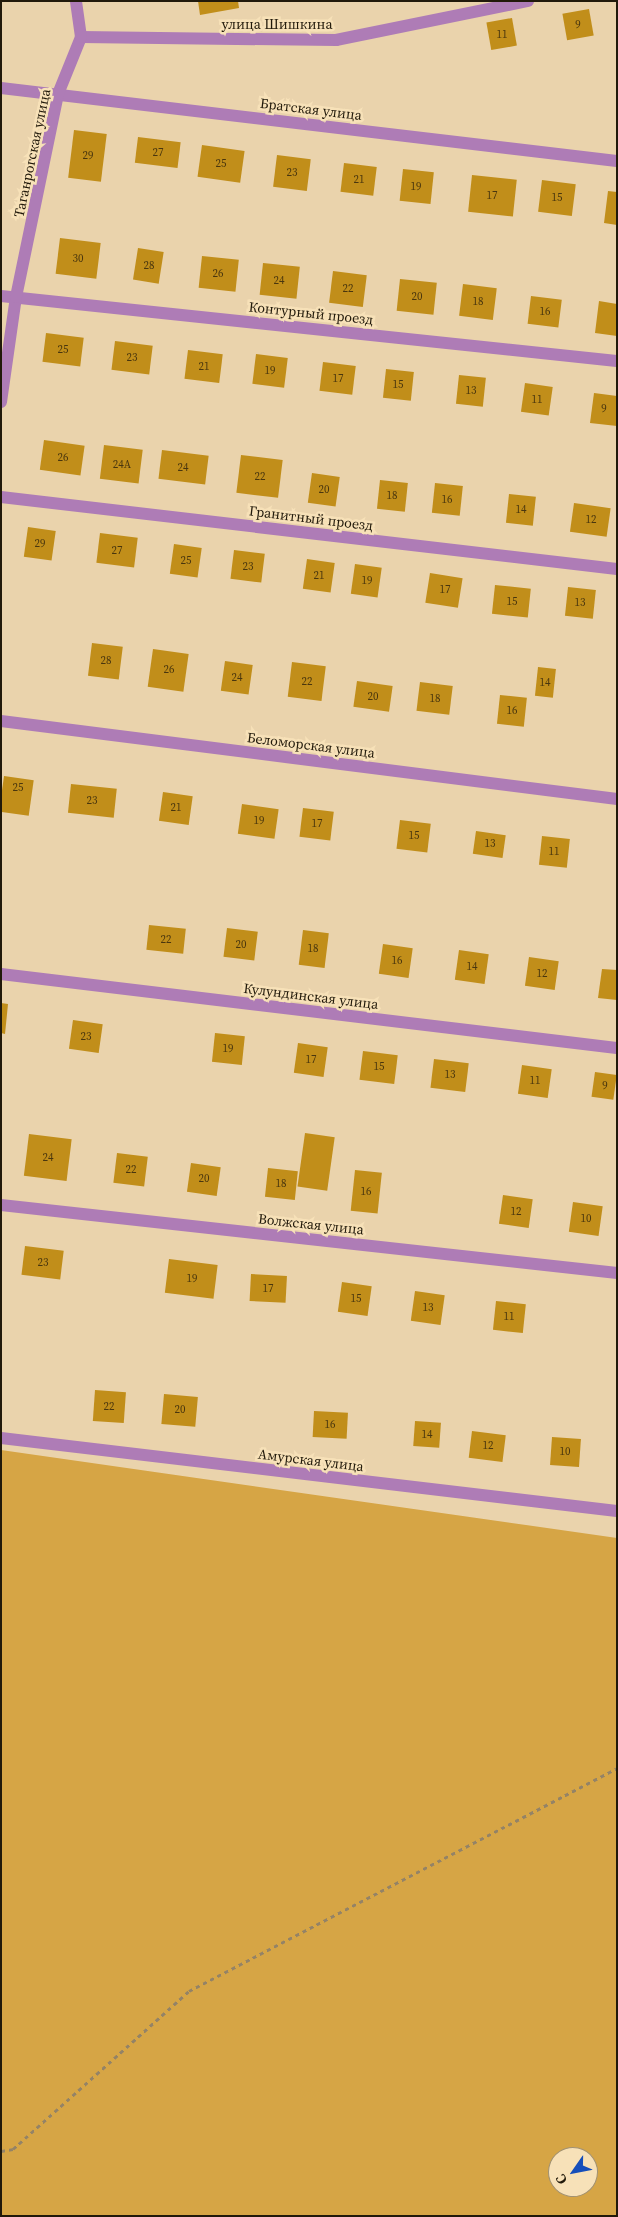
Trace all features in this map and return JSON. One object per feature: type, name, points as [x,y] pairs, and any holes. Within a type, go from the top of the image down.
[{"type":"street","name":"Таганрогская улица","points":[[1,402],[16,297],[58,94],[81,37],[76,1]]},
{"type":"street","name":"улица Шишкина","points":[[81,37],[336,40],[528,1]]},
{"type":"street","name":"Братская улица","points":[[1,88],[617,161]]},
{"type":"street","name":"Контурный проезд","points":[[1,296],[617,361]]},
{"type":"street","name":"Гранитный проезд","points":[[1,497],[617,569]]},
{"type":"street","name":"Беломорская улица","points":[[1,721],[617,799]]},
{"type":"street","name":"Кулундинская улица","points":[[1,974],[617,1048]]},
{"type":"street","name":"Волжская улица","points":[[1,1205],[617,1273]]},
{"type":"street","name":"Амурская улица","points":[[1,1438],[617,1511]]},
{"type":"path","points":[[1,2151],[13,2149],[189,1991],[617,1768]]},
{"type":"shaded area","points":[[1,1450],[617,1538],[617,2216],[1,2216]]},
{"type":"building","points":[[198,1],[238,1],[239,8],[200,15]]},
{"type":"building","points":[[589,9],[594,36],[567,40],[562,14]]},
{"type":"building","points":[[512,18],[517,46],[491,50],[486,23]]},
{"type":"building","points":[[74,130],[107,134],[101,182],[68,178]]},
{"type":"building","points":[[138,137],[181,142],[178,168],[135,163]]},
{"type":"building","points":[[202,145],[245,151],[240,183],[198,177]]},
{"type":"building","points":[[277,155],[311,159],[307,191],[273,187]]},
{"type":"building","points":[[344,163],[377,167],[373,196],[340,192]]},
{"type":"building","points":[[403,169],[434,172],[430,204],[400,201]]},
{"type":"building","points":[[472,175],[517,180],[513,217],[468,212]]},
{"type":"building","points":[[542,180],[576,184],[572,216],[538,212]]},
{"type":"building","points":[[608,191],[617,192],[617,225],[604,223]]},
{"type":"building","points":[[60,238],[101,243],[96,279],[56,274]]},
{"type":"building","points":[[138,248],[164,252],[159,284],[133,280]]},
{"type":"building","points":[[202,256],[239,260],[235,292],[199,288]]},
{"type":"building","points":[[263,263],[300,267],[296,299],[260,295]]},
{"type":"building","points":[[333,271],[367,275],[363,307],[329,303]]},
{"type":"building","points":[[400,279],[437,283],[433,315],[397,311]]},
{"type":"building","points":[[463,284],[497,288],[493,320],[459,316]]},
{"type":"building","points":[[531,296],[562,300],[558,328],[528,324]]},
{"type":"building","points":[[599,301],[617,304],[617,336],[595,333]]},
{"type":"building","points":[[46,333],[84,338],[80,366],[42,362]]},
{"type":"building","points":[[115,341],[153,346],[149,374],[111,370]]},
{"type":"building","points":[[188,350],[223,354],[219,383],[184,379]]},
{"type":"building","points":[[256,354],[288,358],[284,388],[252,384]]},
{"type":"building","points":[[323,362],[356,366],[352,395],[319,391]]},
{"type":"building","points":[[386,369],[414,372],[411,401],[383,398]]},
{"type":"building","points":[[459,375],[486,378],[483,407],[456,404]]},
{"type":"building","points":[[525,383],[553,387],[549,416],[521,412]]},
{"type":"building","points":[[594,393],[617,396],[617,426],[590,423]]},
{"type":"building","points":[[44,440],[85,446],[80,475],[40,470]]},
{"type":"building","points":[[104,445],[143,450],[139,483],[100,479]]},
{"type":"building","points":[[162,450],[209,456],[205,485],[158,479]]},
{"type":"building","points":[[241,455],[283,460],[278,498],[236,493]]},
{"type":"building","points":[[312,473],[340,477],[336,507],[308,503]]},
{"type":"building","points":[[380,480],[408,483],[405,512],[377,509]]},
{"type":"building","points":[[435,483],[463,486],[460,516],[432,513]]},
{"type":"building","points":[[509,494],[536,497],[533,526],[506,523]]},
{"type":"building","points":[[574,503],[611,508],[607,537],[570,532]]},
{"type":"building","points":[[28,527],[56,531],[52,561],[24,557]]},
{"type":"building","points":[[100,533],[138,538],[134,567],[96,563]]},
{"type":"building","points":[[174,544],[202,548],[198,578],[170,574]]},
{"type":"building","points":[[234,550],[265,554],[261,583],[230,579]]},
{"type":"building","points":[[307,559],[335,563],[331,593],[303,589]]},
{"type":"building","points":[[355,564],[382,568],[378,597],[351,594]]},
{"type":"building","points":[[430,573],[463,578],[458,608],[425,603]]},
{"type":"building","points":[[495,585],[531,589],[528,618],[492,614]]},
{"type":"building","points":[[568,587],[596,590],[593,619],[565,616]]},
{"type":"building","points":[[92,643],[123,647],[119,680],[88,676]]},
{"type":"building","points":[[153,649],[189,654],[183,692],[148,687]]},
{"type":"building","points":[[225,661],[253,665],[249,695],[221,691]]},
{"type":"building","points":[[292,662],[326,666],[321,701],[288,697]]},
{"type":"building","points":[[538,667],[556,669],[553,698],[535,696]]},
{"type":"building","points":[[357,681],[393,686],[389,712],[353,707]]},
{"type":"building","points":[[420,682],[453,686],[449,715],[416,711]]},
{"type":"building","points":[[500,695],[527,698],[524,727],[497,724]]},
{"type":"building","points":[[4,776],[34,780],[29,816],[1,812]]},
{"type":"building","points":[[71,784],[117,789],[114,818],[68,813]]},
{"type":"building","points":[[163,792],[193,796],[189,825],[159,821]]},
{"type":"building","points":[[242,804],[279,809],[274,839],[238,834]]},
{"type":"building","points":[[303,808],[334,812],[330,841],[299,837]]},
{"type":"building","points":[[400,820],[431,824],[427,853],[396,849]]},
{"type":"building","points":[[476,831],[506,835],[503,858],[473,854]]},
{"type":"building","points":[[542,836],[570,839],[567,868],[539,865]]},
{"type":"building","points":[[149,925],[186,929],[183,954],[146,950]]},
{"type":"building","points":[[227,928],[258,932],[254,961],[223,957]]},
{"type":"building","points":[[303,930],[329,933],[325,968],[299,965]]},
{"type":"building","points":[[383,944],[413,948],[409,978],[379,974]]},
{"type":"building","points":[[459,950],[489,954],[485,984],[455,980]]},
{"type":"building","points":[[529,957],[559,961],[555,990],[525,986]]},
{"type":"building","points":[[602,969],[617,970],[617,1000],[598,998]]},
{"type":"building","points":[[1,1003],[8,1004],[5,1034],[1,1033]]},
{"type":"building","points":[[73,1020],[103,1024],[99,1053],[69,1049]]},
{"type":"building","points":[[215,1033],[245,1036],[242,1065],[212,1062]]},
{"type":"building","points":[[298,1043],[328,1047],[324,1077],[294,1073]]},
{"type":"building","points":[[363,1051],[398,1055],[394,1084],[359,1080]]},
{"type":"building","points":[[434,1059],[469,1063],[465,1092],[430,1088]]},
{"type":"building","points":[[522,1065],[552,1069],[548,1098],[518,1094]]},
{"type":"building","points":[[595,1072],[617,1075],[613,1100],[592,1097]]},
{"type":"building","points":[[305,1133],[335,1137],[327,1191],[297,1186]]},
{"type":"building","points":[[29,1134],[72,1139],[67,1181],[24,1176]]},
{"type":"building","points":[[117,1153],[148,1157],[144,1187],[113,1183]]},
{"type":"building","points":[[191,1163],[221,1167],[217,1196],[187,1192]]},
{"type":"building","points":[[268,1168],[298,1171],[295,1200],[265,1197]]},
{"type":"building","points":[[355,1170],[382,1173],[378,1214],[351,1211]]},
{"type":"building","points":[[503,1195],[533,1199],[529,1228],[499,1224]]},
{"type":"building","points":[[573,1202],[603,1206],[599,1236],[569,1232]]},
{"type":"building","points":[[25,1246],[64,1251],[60,1280],[21,1275]]},
{"type":"building","points":[[169,1259],[218,1265],[213,1299],[165,1293]]},
{"type":"building","points":[[251,1274],[287,1276],[286,1303],[250,1301]]},
{"type":"building","points":[[342,1282],[372,1286],[368,1316],[338,1312]]},
{"type":"building","points":[[415,1291],[445,1295],[441,1325],[411,1321]]},
{"type":"building","points":[[496,1301],[526,1304],[523,1333],[493,1330]]},
{"type":"building","points":[[95,1390],[126,1392],[124,1423],[93,1421]]},
{"type":"building","points":[[164,1394],[198,1397],[195,1427],[161,1424]]},
{"type":"building","points":[[314,1411],[348,1413],[347,1439],[313,1437]]},
{"type":"building","points":[[415,1421],[441,1423],[439,1448],[413,1446]]},
{"type":"building","points":[[472,1431],[506,1435],[502,1462],[469,1458]]},
{"type":"building","points":[[552,1437],[581,1439],[579,1467],[550,1465]]}]
